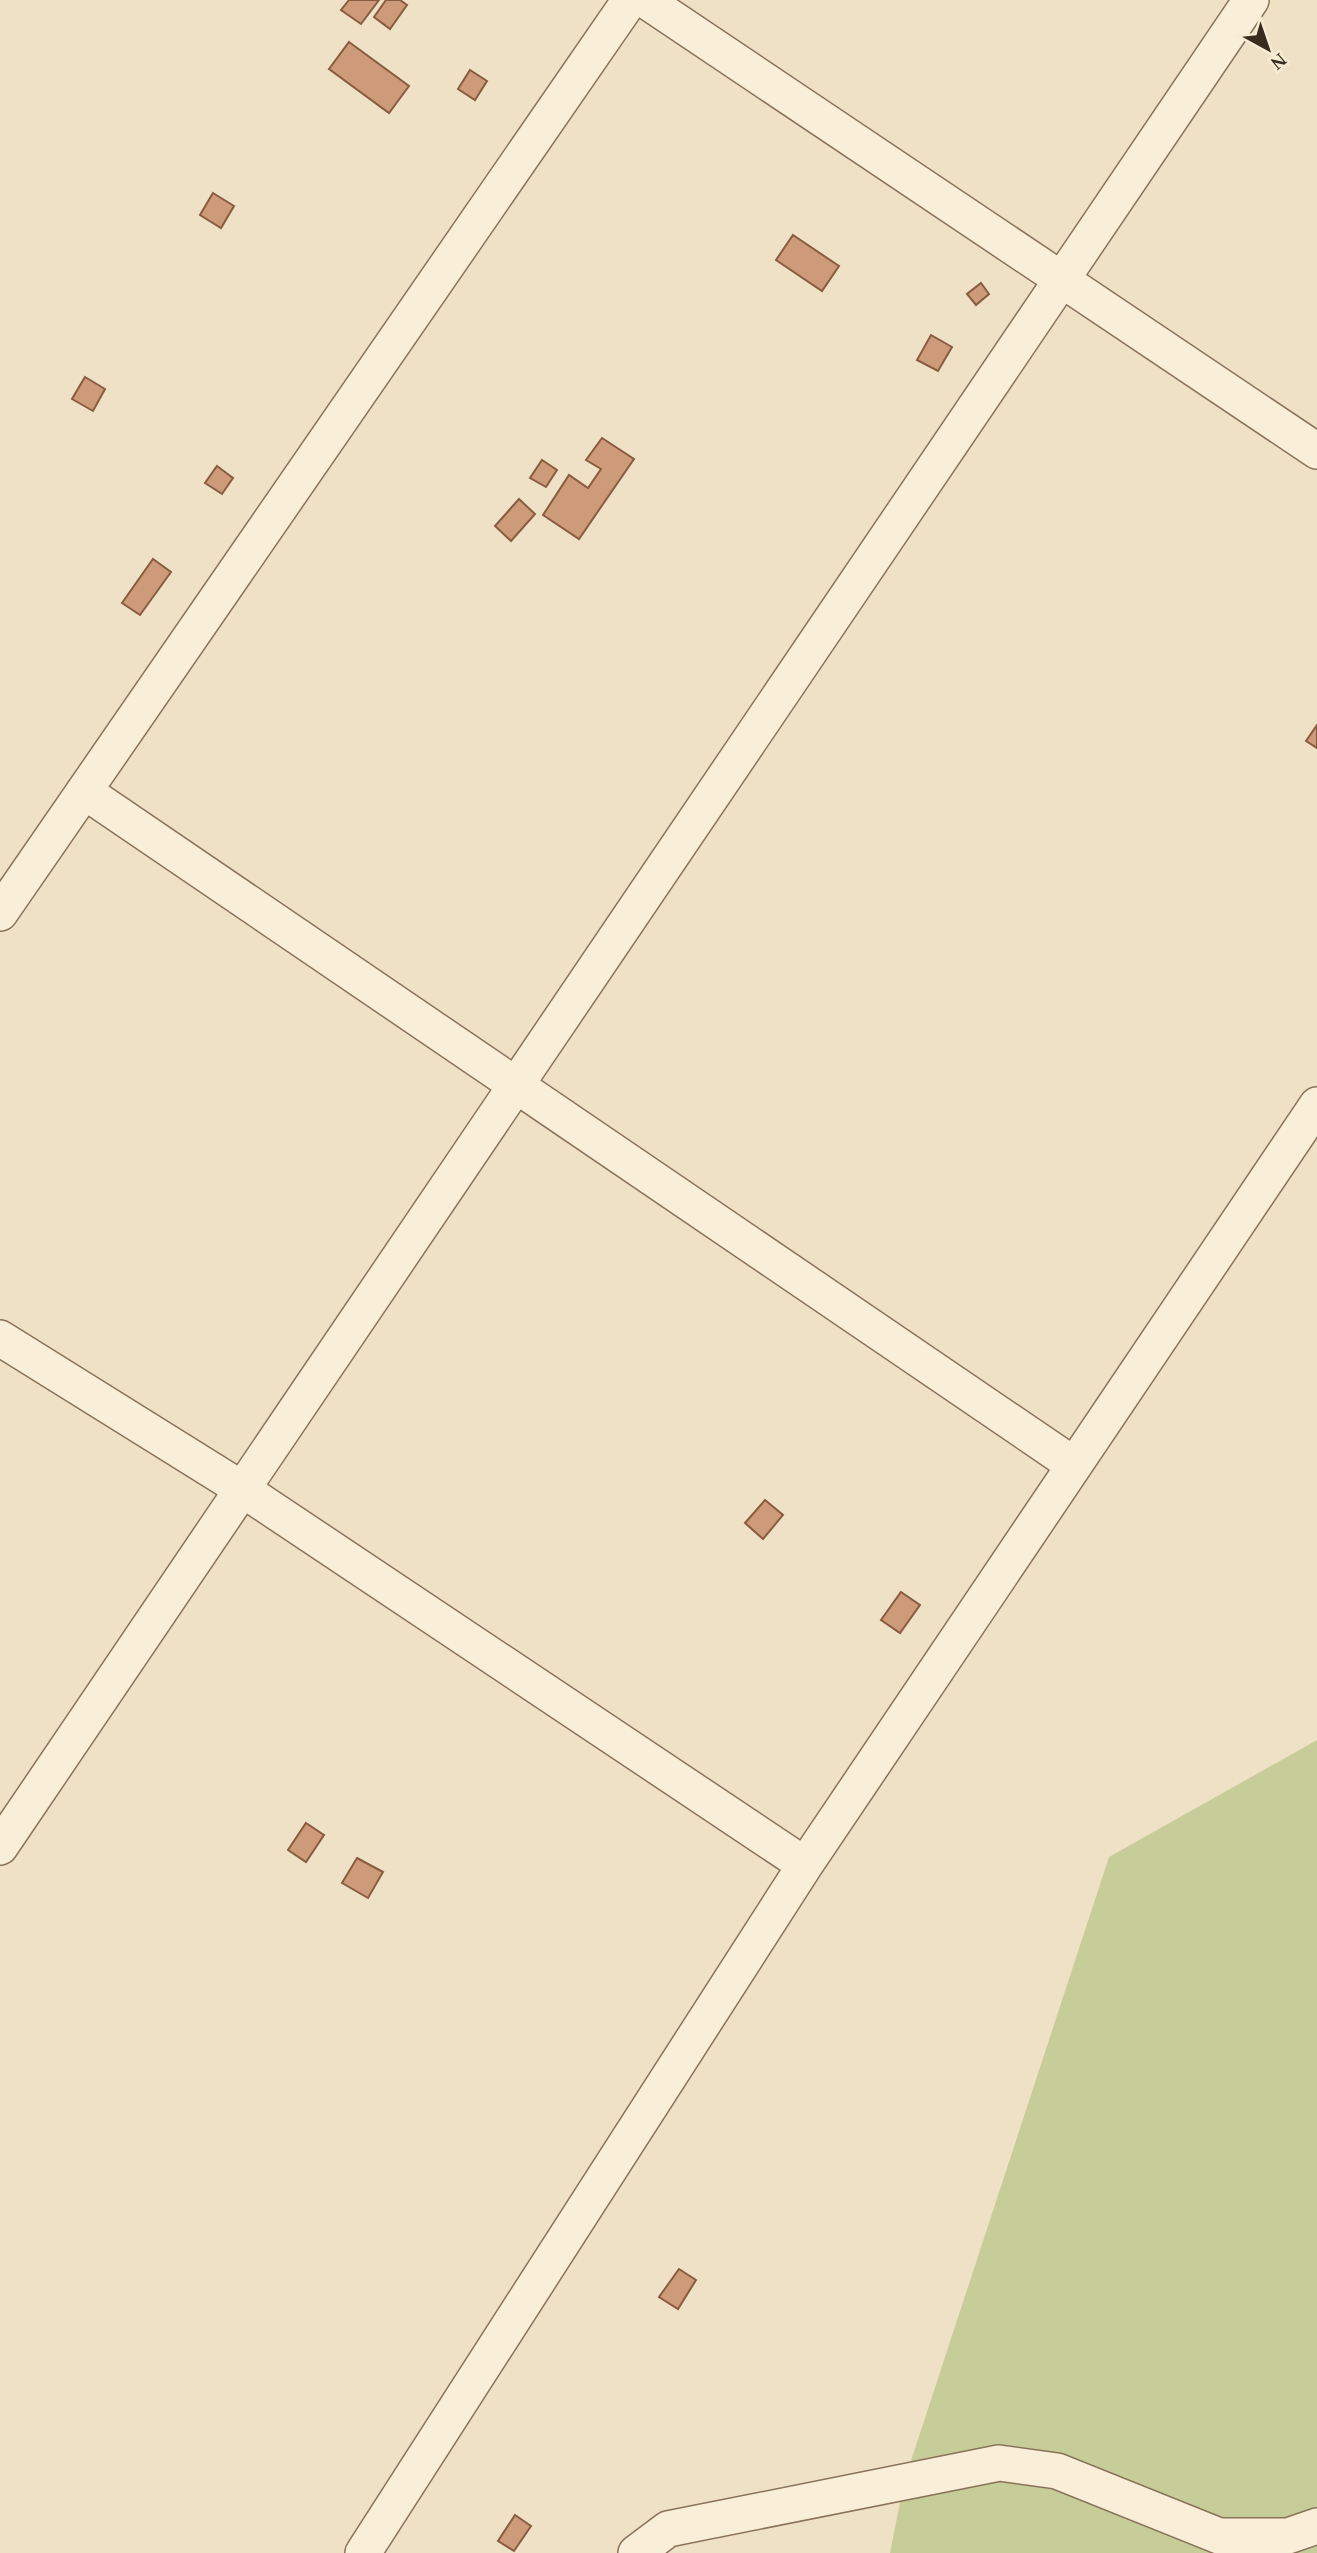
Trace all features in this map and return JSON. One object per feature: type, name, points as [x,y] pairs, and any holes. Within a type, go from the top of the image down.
[{"type":"street","points":[[0,913],[630,0]]},
{"type":"street","points":[[645,0],[1317,451]]},
{"type":"street","points":[[0,1847],[1251,0]]},
{"type":"street","points":[[84,791],[1074,1465]]},
{"type":"street","points":[[363,2553],[805,1865],[1317,1105]]},
{"type":"street","points":[[0,1338],[242,1489],[805,1865]]},
{"type":"street","points":[[636,2553],[668,2529],[999,2463],[1056,2471],[1219,2536],[1287,2536],[1317,2526]]},
{"type":"green space","points":[[1317,1740],[1317,2553],[890,2553],[904,2482],[1109,1857]]},
{"type":"building","points":[[349,0],[379,0],[361,24],[341,10]]},
{"type":"building","points":[[386,0],[400,0],[407,5],[390,29],[374,17]]},
{"type":"building","points":[[349,42],[409,86],[389,113],[329,69]]},
{"type":"building","points":[[470,70],[487,81],[475,100],[458,89]]},
{"type":"building","points":[[213,193],[234,206],[221,228],[200,215]]},
{"type":"building","points":[[793,235],[839,266],[822,291],[776,260]]},
{"type":"building","points":[[981,283],[989,294],[976,305],[967,294]]},
{"type":"building","points":[[931,335],[952,347],[938,371],[917,360]]},
{"type":"building","points":[[85,377],[105,389],[93,411],[72,399]]},
{"type":"building","points":[[602,438],[634,459],[579,539],[543,515],[569,475],[588,488],[601,469],[586,460]]},
{"type":"building","points":[[542,460],[557,470],[546,487],[530,478]]},
{"type":"building","points":[[217,466],[233,478],[222,494],[205,483]]},
{"type":"building","points":[[519,499],[535,514],[511,541],[495,526]]},
{"type":"building","points":[[153,559],[171,572],[140,615],[122,603]]},
{"type":"building","points":[[1317,725],[1317,748],[1306,741]]},
{"type":"building","points":[[765,1500],[783,1515],[763,1539],[745,1523]]},
{"type":"building","points":[[901,1592],[920,1605],[900,1633],[881,1620]]},
{"type":"building","points":[[306,1823],[324,1835],[306,1862],[288,1850]]},
{"type":"building","points":[[357,1858],[383,1872],[368,1898],[342,1883]]},
{"type":"building","points":[[679,2269],[696,2280],[678,2309],[659,2297]]},
{"type":"building","points":[[515,2515],[531,2526],[514,2551],[498,2541]]}]
